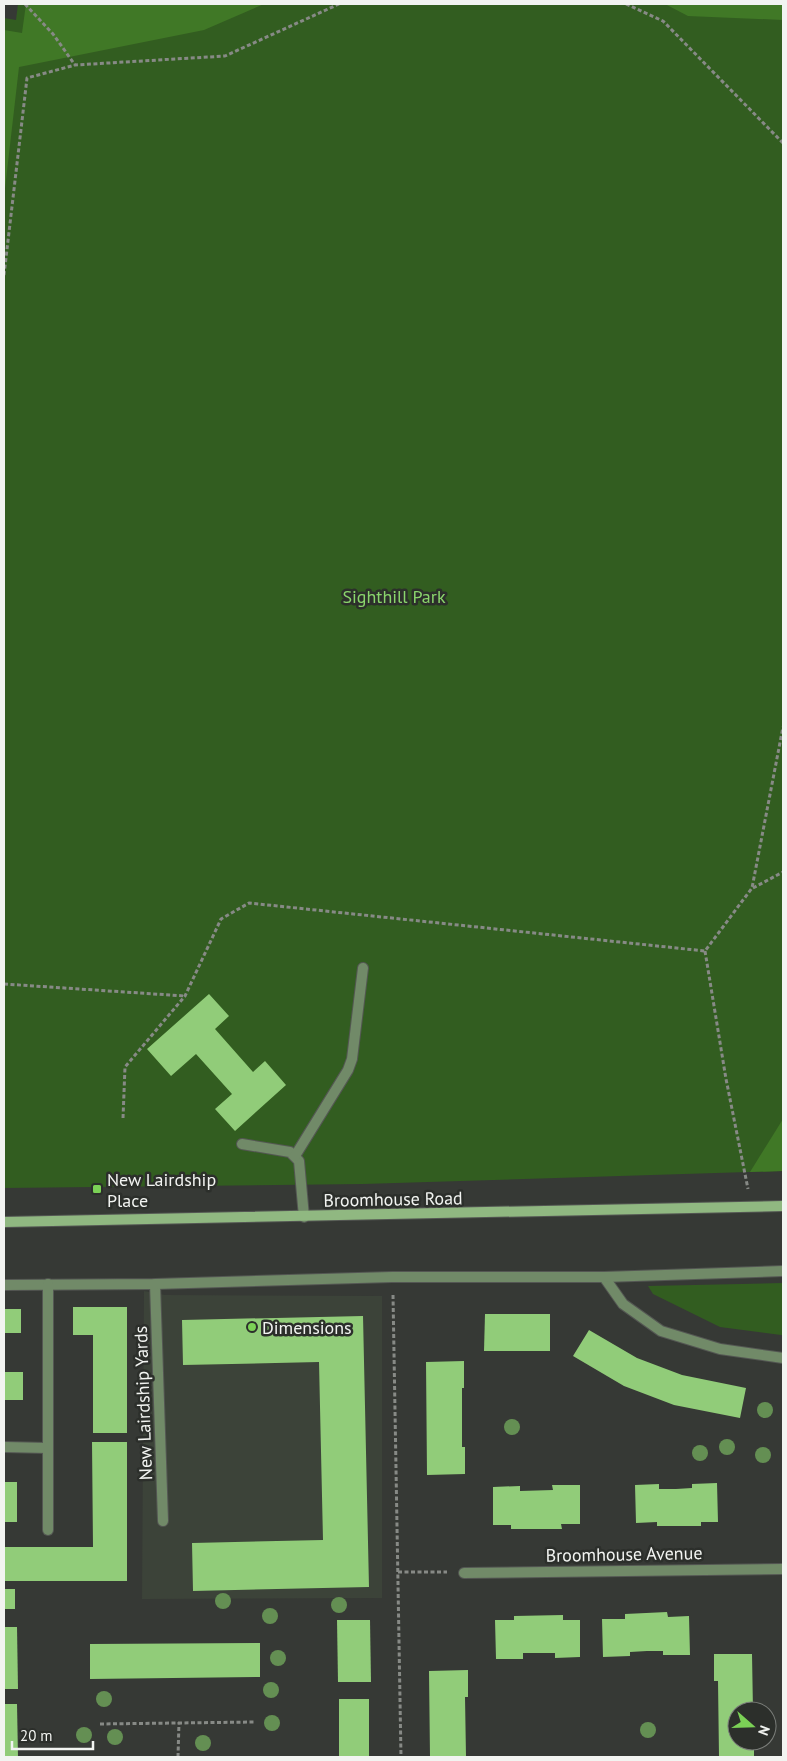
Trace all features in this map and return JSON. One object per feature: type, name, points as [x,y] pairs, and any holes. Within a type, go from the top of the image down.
[{"type":"main road","name":"Broomhouse Road","points":[[4,1222],[783,1206]]},
{"type":"street","points":[[295,1156],[348,1070],[352,1059],[363,968]]},
{"type":"street","points":[[242,1144],[290,1152],[295,1156],[299,1161],[304,1217]]},
{"type":"street","points":[[4,1285],[154,1284],[392,1277],[604,1277],[783,1271]]},
{"type":"street","points":[[604,1277],[623,1304],[661,1331],[720,1349],[783,1358]]},
{"type":"street","points":[[48,1284],[48,1530]]},
{"type":"street","name":"New Lairdship Yards","points":[[154,1284],[164,1521]]},
{"type":"street","points":[[4,1447],[48,1448]]},
{"type":"street","name":"Broomhouse Avenue","points":[[464,1573],[783,1569]]},
{"type":"path","points":[[24,4],[53,34],[75,65]]},
{"type":"path","points":[[4,275],[26,78],[75,65],[225,56],[339,4]]},
{"type":"path","points":[[626,4],[663,22],[783,143]]},
{"type":"path","points":[[751,1206],[726,1080],[705,952],[752,888],[783,727]]},
{"type":"path","points":[[752,888],[783,872]]},
{"type":"path","points":[[123,1118],[125,1066],[185,996],[220,919],[249,903],[705,952]]},
{"type":"path","points":[[4,984],[185,996]]},
{"type":"path","points":[[392,1277],[401,1757]]},
{"type":"path","points":[[398,1572],[464,1573]]},
{"type":"path","points":[[178,1757],[179,1722]]},
{"type":"path","points":[[100,1724],[254,1722]]},
{"type":"shaded area","points":[[144,1291],[165,1295],[382,1296],[382,1598],[142,1599]]},
{"type":"green space","name":"Sighthill Park","points":[[18,4],[783,4],[783,1171],[363,1184],[4,1188],[4,18],[16,20]]},
{"type":"green space","points":[[26,4],[264,4],[204,30],[19,67],[4,197],[4,30],[22,33]]},
{"type":"green space","points":[[665,4],[783,4],[783,20],[688,16]]},
{"type":"green space","points":[[783,1119],[783,1171],[750,1172]]},
{"type":"green space","points":[[783,1283],[783,1335],[720,1327],[653,1294],[648,1286]]},
{"type":"building","points":[[209,994],[229,1016],[215,1029],[253,1072],[265,1061],[286,1085],[235,1131],[215,1109],[232,1094],[196,1054],[171,1076],[147,1049]]},
{"type":"building","points":[[73,1307],[127,1307],[127,1433],[93,1433],[93,1335],[73,1335]]},
{"type":"building","points":[[4,1309],[21,1309],[21,1333],[4,1333]]},
{"type":"building","points":[[485,1314],[550,1314],[550,1351],[484,1351]]},
{"type":"building","points":[[363,1316],[369,1587],[193,1591],[192,1543],[323,1540],[319,1362],[183,1365],[182,1320]]},
{"type":"building","points":[[589,1330],[637,1358],[682,1375],[746,1388],[740,1418],[674,1405],[624,1386],[573,1356]]},
{"type":"building","points":[[464,1361],[462,1447],[465,1447],[465,1474],[427,1475],[426,1362]]},
{"type":"building","points":[[4,1372],[23,1372],[23,1400],[4,1400]]},
{"type":"building","points":[[92,1442],[127,1442],[127,1581],[4,1581],[4,1547],[93,1547]]},
{"type":"building","points":[[4,1482],[17,1482],[17,1522],[4,1522]]},
{"type":"building","points":[[717,1483],[718,1522],[701,1522],[701,1526],[657,1526],[657,1522],[636,1523],[635,1485],[659,1484],[659,1489],[676,1489],[692,1488],[692,1484]]},
{"type":"building","points":[[552,1485],[580,1485],[580,1524],[561,1524],[562,1529],[511,1529],[511,1525],[493,1525],[493,1487],[520,1486],[520,1491],[553,1490]]},
{"type":"building","points":[[4,1589],[15,1589],[15,1609],[4,1609]]},
{"type":"building","points":[[667,1612],[668,1617],[689,1616],[690,1655],[663,1655],[663,1651],[647,1651],[630,1652],[630,1656],[603,1657],[602,1619],[625,1619],[625,1614]]},
{"type":"building","points":[[563,1615],[563,1620],[580,1620],[580,1657],[555,1658],[555,1653],[523,1653],[523,1659],[496,1659],[495,1620],[514,1620],[514,1616]]},
{"type":"building","points":[[337,1620],[370,1620],[371,1682],[338,1682]]},
{"type":"building","points":[[4,1627],[17,1627],[18,1689],[4,1689]]},
{"type":"building","points":[[260,1643],[260,1677],[90,1679],[90,1644]]},
{"type":"building","points":[[714,1654],[752,1654],[753,1701],[727,1701],[727,1751],[754,1751],[754,1757],[719,1757],[718,1681],[714,1681]]},
{"type":"building","points":[[468,1670],[468,1697],[465,1697],[466,1757],[430,1757],[429,1671]]},
{"type":"building","points":[[339,1699],[369,1699],[369,1757],[339,1757]]},
{"type":"building","points":[[4,1704],[17,1704],[18,1757],[4,1757]]},
{"type":"place","name":"New Lairdship Place","points":[[97,1189]]},
{"type":"place","name":"Dimensions","points":[[252,1327]]}]
